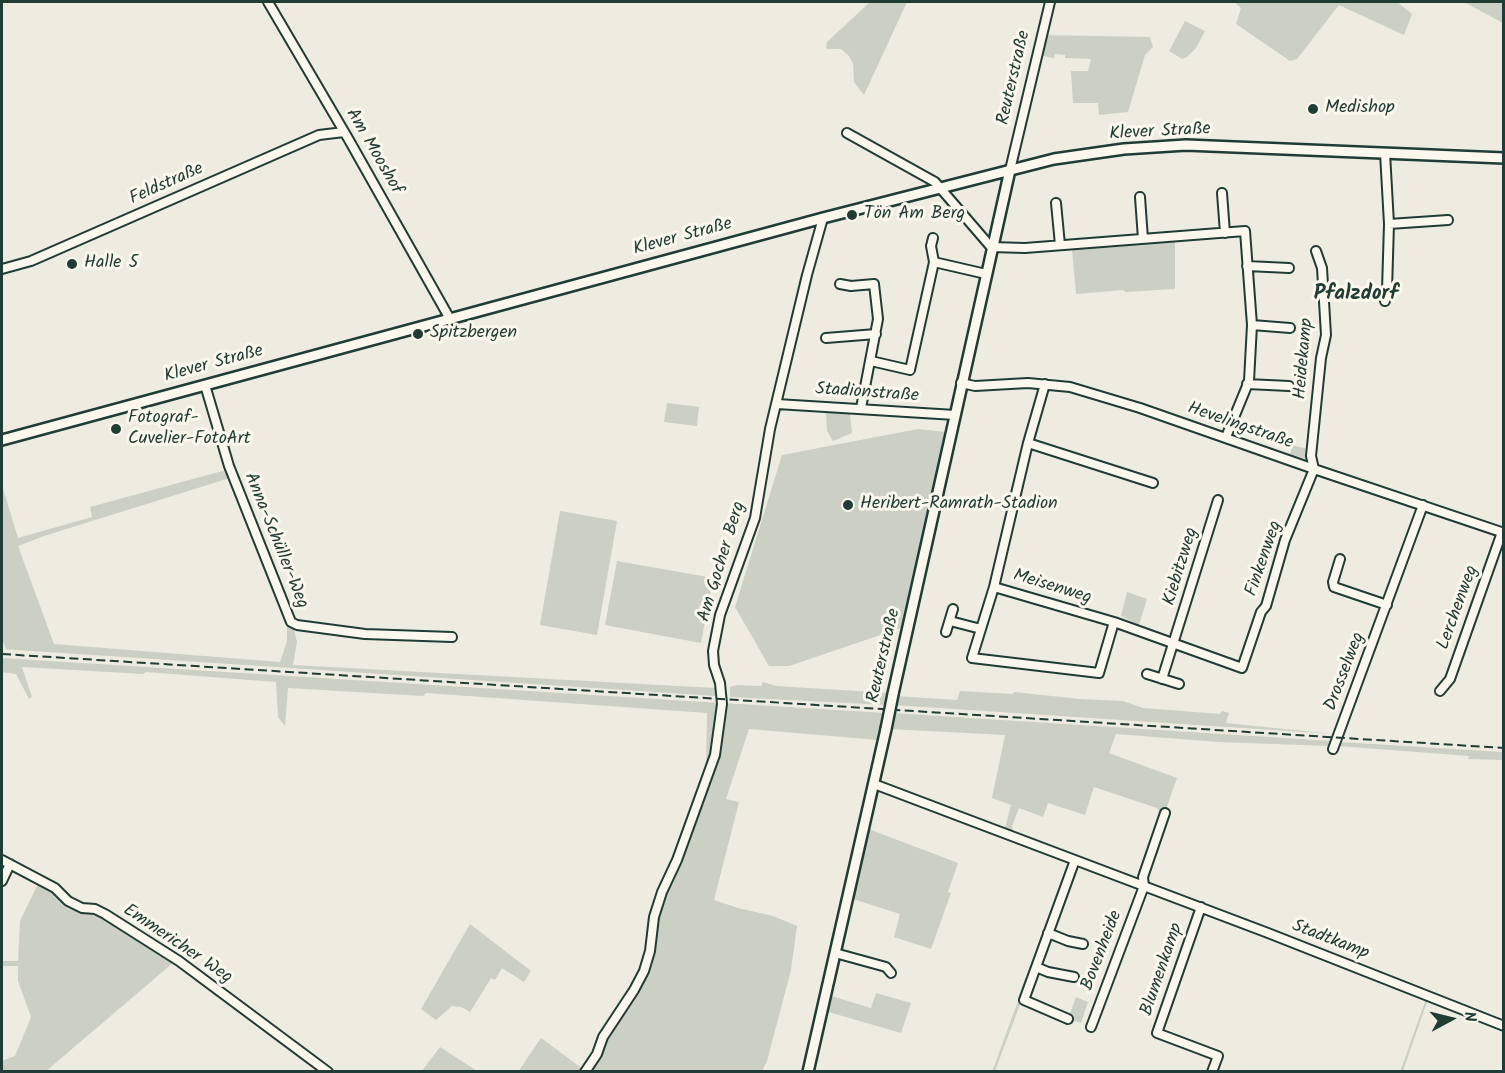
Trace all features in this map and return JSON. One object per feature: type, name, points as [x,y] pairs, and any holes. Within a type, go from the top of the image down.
[{"type":"street","name":"Am Mooshof","points":[[268,2],[450,319]]},
{"type":"street","name":"Reuterstraße","points":[[808,1071],[874,784],[992,247],[1050,2]]},
{"type":"street","name":"Feldstraße","points":[[2,269],[31,261],[320,135],[344,132]]},
{"type":"street","points":[[847,133],[928,176],[940,186],[992,247],[1025,248],[1245,231],[1252,325],[1247,384],[1226,437]]},
{"type":"street","name":"Klever Straße","points":[[2,440],[1011,166],[1125,148],[1186,145],[1503,158]]},
{"type":"street","points":[[1384,301],[1388,290],[1389,224],[1385,153]]},
{"type":"street","points":[[1222,193],[1225,233]]},
{"type":"street","points":[[1140,197],[1143,239]]},
{"type":"street","points":[[1056,203],[1060,245]]},
{"type":"street","name":"Am Gocher Berg","points":[[585,1071],[644,971],[650,951],[656,909],[677,860],[715,755],[722,704],[713,651],[720,615],[755,518],[770,429],[823,218]]},
{"type":"street","points":[[1389,224],[1448,220]]},
{"type":"street","points":[[871,361],[910,370],[934,262],[931,246],[933,237]]},
{"type":"street","name":"Heidekamp","points":[[1314,469],[1311,456],[1321,358],[1326,335],[1322,268],[1316,251]]},
{"type":"street","points":[[934,262],[986,274]]},
{"type":"street","points":[[1247,266],[1289,268]]},
{"type":"street","points":[[840,284],[851,286],[874,284],[878,319],[861,408]]},
{"type":"street","points":[[1252,325],[1290,328]]},
{"type":"street","points":[[826,338],[876,334]]},
{"type":"street","name":"Hevelingstraße","points":[[962,383],[981,386],[1045,384],[1070,387],[1226,437],[1503,532]]},
{"type":"street","name":"Meisenweg","points":[[1045,384],[1028,443],[994,587],[1114,622],[1242,668],[1245,658]]},
{"type":"street","points":[[1247,384],[1289,386]]},
{"type":"street","name":"Anna-Schüller-Weg","points":[[205,385],[229,466],[291,622],[297,625],[364,634],[452,637]]},
{"type":"street","name":"Stadionstraße","points":[[777,404],[955,415]]},
{"type":"street","points":[[1028,443],[1153,483]]},
{"type":"street","name":"Finkenweg","points":[[1245,658],[1266,606],[1285,540],[1314,469]]},
{"type":"street","name":"Kiebitzweg","points":[[1174,643],[1218,500]]},
{"type":"street","name":"Drosselweg","points":[[1333,749],[1423,505]]},
{"type":"street","name":"Lerchenweg","points":[[1440,691],[1450,679],[1503,532]]},
{"type":"street","points":[[1340,559],[1333,582],[1334,587],[1387,605]]},
{"type":"street","points":[[994,587],[972,658],[1099,673],[1114,622]]},
{"type":"street","points":[[946,632],[953,609]]},
{"type":"street","points":[[950,621],[981,629]]},
{"type":"street","points":[[1162,679],[1174,643]]},
{"type":"street","points":[[1146,674],[1179,684]]},
{"type":"street","name":"Stadtkamp","points":[[874,784],[1201,907],[1503,1026]]},
{"type":"street","points":[[1144,886],[1143,877],[1165,813]]},
{"type":"street","points":[[1068,1019],[1024,1000],[1075,860]]},
{"type":"street","points":[[2,881],[5,862]]},
{"type":"street","name":"Emmericher Weg","points":[[5,862],[55,888],[68,901],[82,908],[95,909],[170,955],[328,1071]]},
{"type":"street","name":"Bovenheide","points":[[1091,1027],[1144,886]]},
{"type":"street","name":"Blumenkamp","points":[[1201,907],[1157,1033],[1218,1056],[1212,1071]]},
{"type":"street","points":[[1048,933],[1083,944]]},
{"type":"street","points":[[835,953],[886,968],[891,973]]},
{"type":"street","points":[[1036,967],[1074,977]]},
{"type":"shaded area","points":[[870,2],[907,2],[864,95],[854,82],[853,63],[848,55],[841,49],[826,49],[827,42]]},
{"type":"shaded area","points":[[1234,2],[1397,2],[1412,14],[1404,35],[1339,5],[1297,59],[1290,61],[1236,24],[1241,8]]},
{"type":"shaded area","points":[[1464,2],[1503,2],[1503,23]]},
{"type":"shaded area","points":[[1185,21],[1205,31],[1196,48],[1182,59],[1169,51]]},
{"type":"shaded area","points":[[1042,35],[1150,37],[1153,47],[1145,55],[1128,112],[1099,115],[1098,103],[1073,103],[1071,71],[1088,71],[1091,59],[1065,58],[1065,55],[1055,54],[1054,58],[1037,55]]},
{"type":"shaded area","points":[[1175,241],[1175,289],[1076,294],[1072,249]]},
{"type":"shaded area","points":[[667,403],[699,407],[697,426],[664,422]]},
{"type":"shaded area","points":[[826,412],[850,414],[852,433],[833,441],[827,431]]},
{"type":"shaded area","name":"Heribert-Ramrath-Stadion","points":[[918,429],[946,432],[901,628],[789,666],[769,666],[735,607],[782,455]]},
{"type":"shaded area","points":[[1292,445],[1308,449],[1307,459],[1290,455]]},
{"type":"shaded area","points":[[226,470],[230,478],[18,546],[54,644],[280,662],[287,641],[287,624],[293,625],[297,642],[293,665],[715,688],[715,696],[2,649],[6,649],[2,639],[2,485],[18,538],[92,517],[90,507]]},
{"type":"shaded area","points":[[560,511],[617,521],[597,635],[540,625]]},
{"type":"shaded area","points":[[617,561],[713,578],[701,643],[605,625]]},
{"type":"shaded area","points":[[1127,592],[1147,599],[1139,625],[1121,616]]},
{"type":"shaded area","points":[[2,658],[720,703],[715,750],[706,770],[707,713],[426,693],[423,696],[288,688],[285,726],[278,717],[276,682],[146,672],[143,674],[22,667],[32,697],[29,699],[16,674],[2,672]]},
{"type":"shaded area","points":[[763,682],[776,686],[889,693],[887,705],[730,697],[730,687],[761,686]]},
{"type":"shaded area","points":[[960,691],[1013,694],[1014,692],[1123,701],[1143,708],[1220,714],[1222,711],[1229,713],[1226,723],[1334,734],[893,705],[895,696],[957,700]]},
{"type":"shaded area","points":[[723,703],[885,713],[878,740],[749,729],[726,799],[739,802],[714,900],[773,916],[797,926],[791,970],[767,1061],[762,1071],[589,1072],[603,1043],[646,971],[655,917],[718,750]]},
{"type":"shaded area","points":[[892,713],[1332,741],[1330,746],[1219,742],[1116,734],[1109,753],[1177,778],[1166,809],[1164,808],[1161,816],[1157,808],[1094,787],[1085,815],[1048,803],[1043,817],[1019,808],[1012,826],[1013,831],[1005,828],[1011,805],[992,798],[1005,735],[888,729]]},
{"type":"shaded area","points":[[1340,742],[1503,752],[1503,760],[1468,759],[1469,756],[1338,746]]},
{"type":"shaded area","points":[[866,828],[958,863],[948,892],[951,893],[931,949],[894,937],[900,914],[850,898]]},
{"type":"shaded area","points":[[38,884],[51,890],[69,906],[102,916],[174,962],[45,1072],[2,1071],[2,1061],[15,1056],[31,1017],[18,981],[18,966],[2,966],[2,961],[18,961],[20,921]]},
{"type":"shaded area","points":[[470,924],[531,971],[524,982],[502,968],[495,980],[491,978],[470,1012],[461,1007],[452,1006],[436,1020],[421,1009]]},
{"type":"shaded area","points":[[876,993],[911,1003],[901,1033],[825,1011],[828,995],[871,1008]]},
{"type":"shaded area","points":[[1076,997],[1088,1002],[1081,1023],[1068,1019]]},
{"type":"shaded area","points":[[1426,999],[1428,999],[1403,1071],[1400,1072]]},
{"type":"shaded area","points":[[1018,1001],[1021,1002],[995,1071],[992,1072]]},
{"type":"shaded area","points":[[541,1038],[583,1069],[581,1072],[518,1072]]},
{"type":"shaded area","points":[[440,1047],[477,1071],[422,1071]]},
{"type":"railway","points":[[2,654],[1504,748]]},
{"type":"place","name":"Medishop","points":[[1313,109]]},
{"type":"place","name":"Tön Am Berg","points":[[852,215]]},
{"type":"place","name":"Halle 5","points":[[72,264]]},
{"type":"place","name":"Spitzbergen","points":[[418,334]]},
{"type":"place","name":"Fotograf- Cuvelier-FotoArt","points":[[116,429]]},
{"type":"place","name":"Heribert-Ramrath-Stadion","points":[[848,505]]},
{"type":"district","name":"Pfalzdorf","points":[[1356,295]]}]
